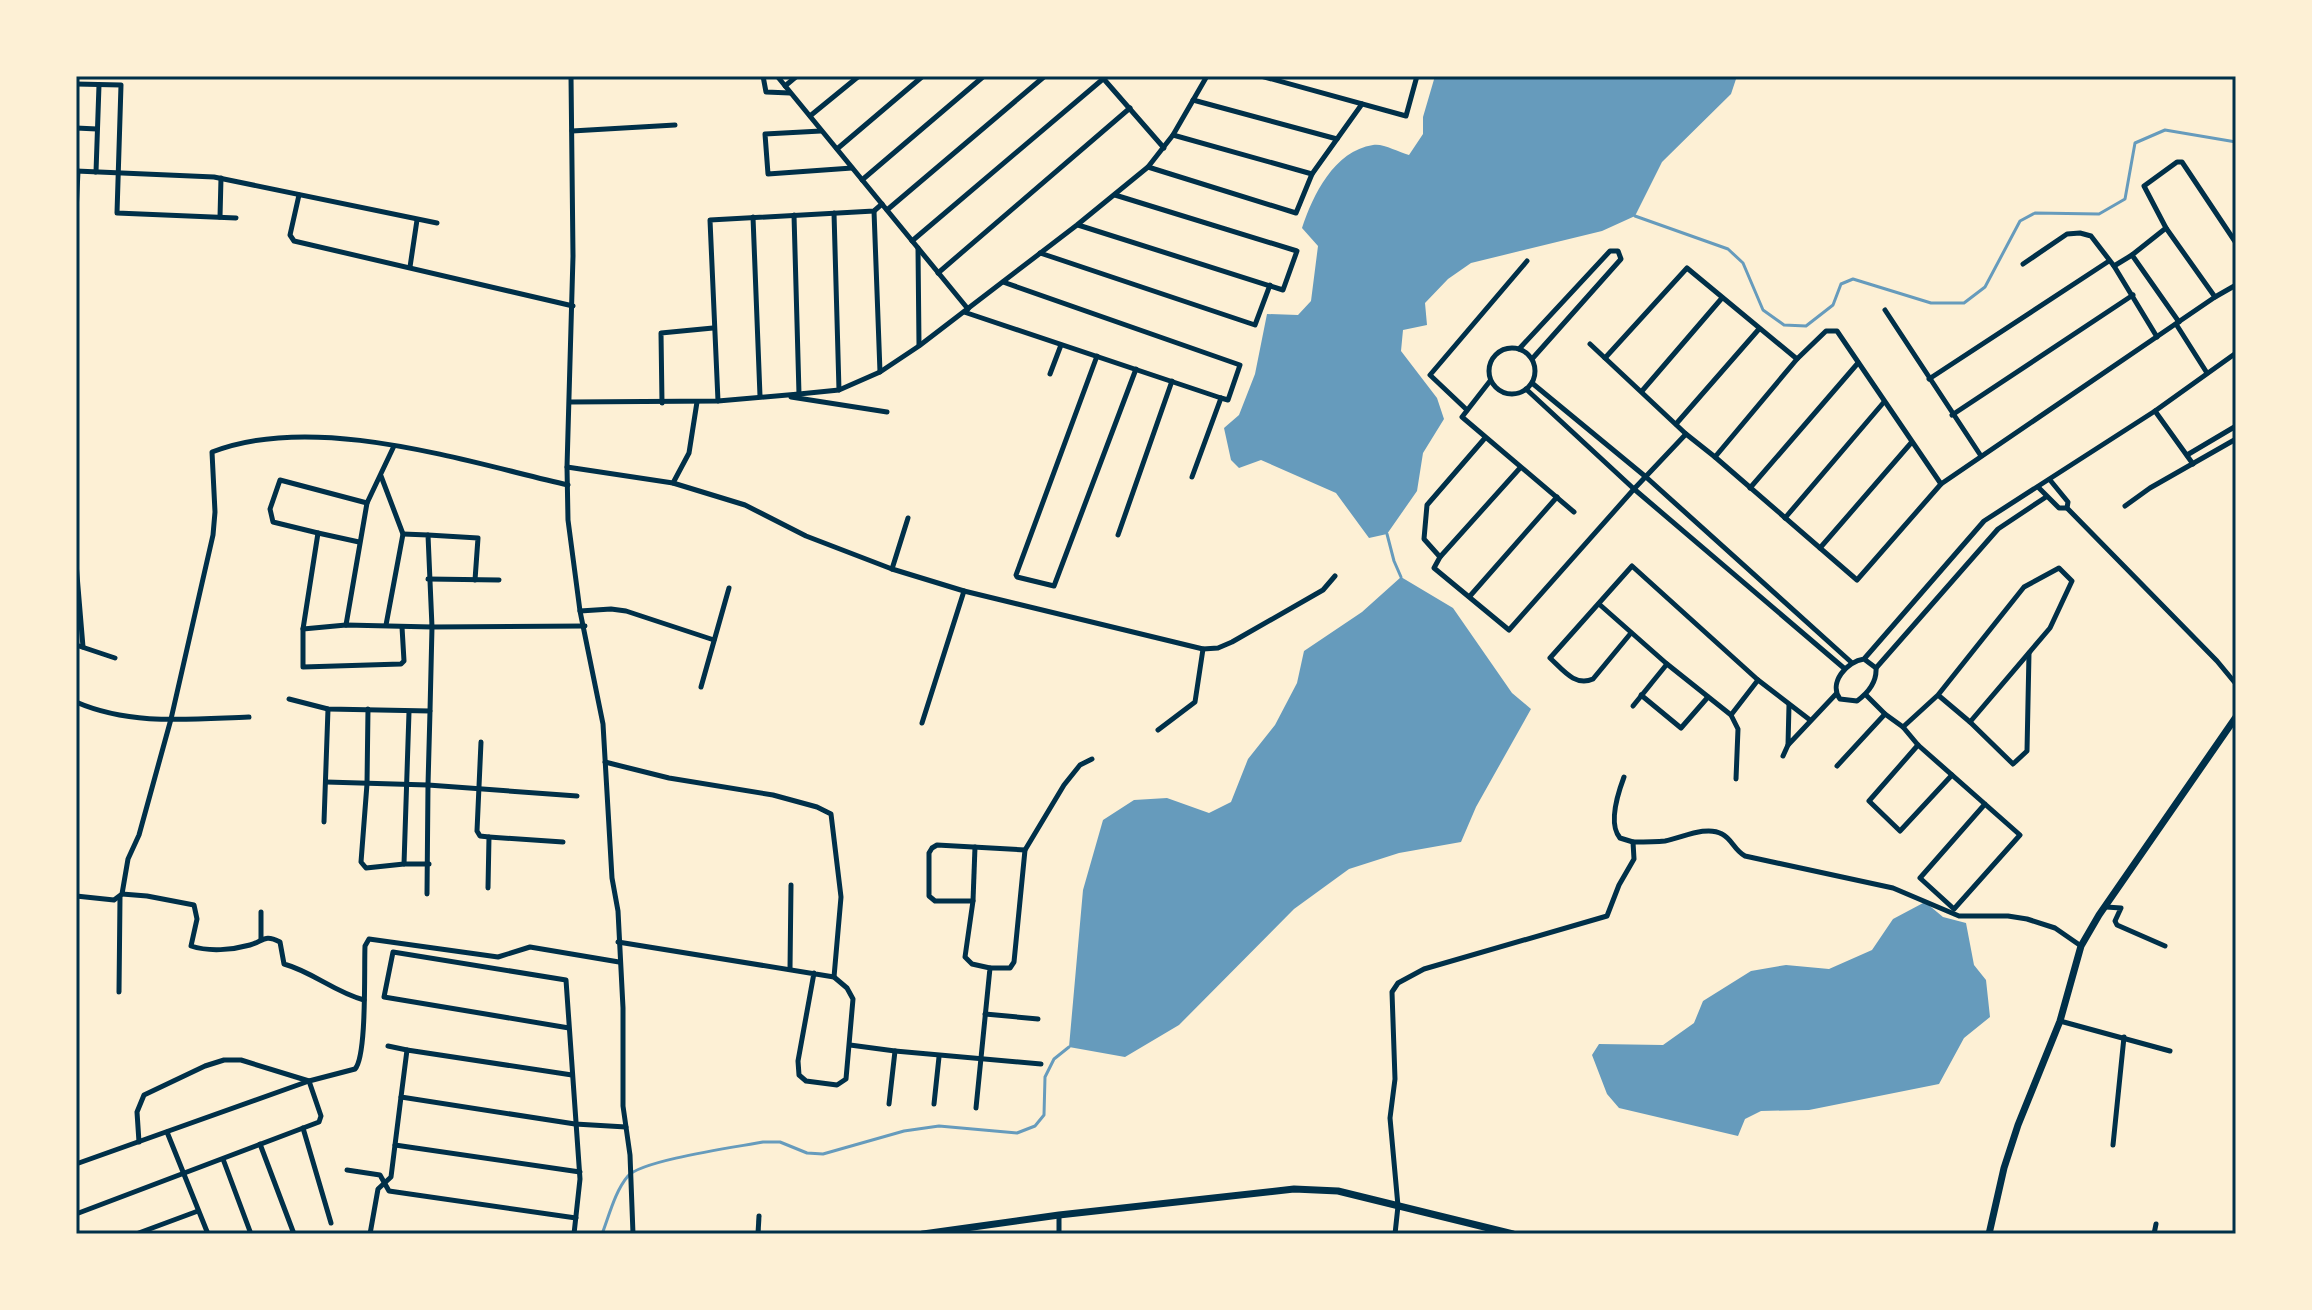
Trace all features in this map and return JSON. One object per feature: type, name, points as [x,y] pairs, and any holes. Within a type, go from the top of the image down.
[{"type":"street","points":[[571,76],[573,306],[568,520],[580,611],[603,724],[612,878],[618,911],[623,1008],[623,1106],[630,1155],[633,1234]]},
{"type":"street","points":[[763,76],[766,92],[791,93]]},
{"type":"street","points":[[777,76],[966,310],[1228,400],[1240,365],[1003,282]]},
{"type":"street","points":[[785,86],[797,76]]},
{"type":"street","points":[[810,116],[859,76]]},
{"type":"street","points":[[837,149],[923,76]]},
{"type":"street","points":[[862,180],[984,76]]},
{"type":"street","points":[[718,401],[710,220],[874,211],[884,207],[1045,76]]},
{"type":"street","points":[[570,402],[697,402],[799,394],[839,390],[880,372],[1003,282],[1148,167],[1173,135],[1205,78],[1196,76]]},
{"type":"street","points":[[1261,76],[1406,116],[1417,76]]},
{"type":"street","points":[[912,241],[1102,78],[1164,148]]},
{"type":"street","points":[[76,84],[121,85],[117,213],[236,218]]},
{"type":"street","points":[[96,172],[99,85]]},
{"type":"street","points":[[1193,100],[1337,139]]},
{"type":"street","points":[[1148,167],[1296,213],[1312,174],[1362,104]]},
{"type":"street","points":[[938,273],[1130,108]]},
{"type":"street","points":[[572,131],[675,125]]},
{"type":"street","points":[[76,128],[97,129]]},
{"type":"street","points":[[822,131],[765,134],[768,174],[852,168]]},
{"type":"street","points":[[1173,135],[1312,174]]},
{"type":"street","points":[[2215,297],[2166,228],[2144,186],[2179,162],[2236,243]]},
{"type":"street","points":[[76,213],[77,171],[221,178],[437,223]]},
{"type":"street","points":[[220,217],[221,178]]},
{"type":"street","points":[[299,195],[290,235],[294,241],[573,306]]},
{"type":"street","points":[[1077,225],[1283,290],[1297,251],[1114,195]]},
{"type":"street","points":[[874,211],[880,372]]},
{"type":"street","points":[[834,213],[839,390]]},
{"type":"street","points":[[794,215],[799,394]]},
{"type":"street","points":[[753,217],[760,396]]},
{"type":"street","points":[[410,267],[417,220]]},
{"type":"street","points":[[1929,379],[2111,264],[2132,255],[2166,228]]},
{"type":"street","points":[[2023,264],[2067,234],[2091,236],[2133,295],[2157,337]]},
{"type":"street","points":[[918,248],[919,346]]},
{"type":"street","points":[[1519,349],[1610,251],[1618,251],[1621,259],[1532,359]]},
{"type":"street","points":[[1040,253],[1255,325],[1270,285]]},
{"type":"street","points":[[2132,255],[2207,373]]},
{"type":"street","points":[[1467,410],[1430,375],[1527,261]]},
{"type":"street","points":[[1605,358],[1684,269],[1691,270],[1797,359]]},
{"type":"street","points":[[1590,344],[1686,434],[1857,580],[1941,484],[2236,285]]},
{"type":"street","points":[[1952,415],[2133,295]]},
{"type":"street","points":[[1642,391],[1722,298]]},
{"type":"street","points":[[1885,310],[1981,456]]},
{"type":"street","points":[[662,403],[661,333],[713,328]]},
{"type":"street","points":[[1676,424],[1759,329]]},
{"type":"street","points":[[1715,457],[1797,359],[1832,329],[1837,331],[1941,484]]},
{"type":"street","points":[[1050,374],[1061,345]]},
{"type":"street","points":[[1506,348],[1519,349],[1532,359],[1535,371],[1532,383],[1513,394],[1500,391],[1490,381],[1488,368],[1494,355],[1506,348]]},
{"type":"street","points":[[2046,497],[1998,529],[1876,668],[1875,681],[1866,695],[1849,702],[1840,699],[1835,686],[1845,669],[1851,662],[1864,659],[1984,521],[2155,411],[2236,353]]},
{"type":"street","points":[[1097,356],[1017,577],[1054,586],[1136,369]]},
{"type":"street","points":[[1750,488],[1858,363]]},
{"type":"street","points":[[1118,535],[1172,381]]},
{"type":"street","points":[[1490,381],[1462,417],[1574,512]]},
{"type":"street","points":[[1532,383],[1646,477],[1851,662]]},
{"type":"street","points":[[1526,389],[1634,489],[1845,669]]},
{"type":"street","points":[[779,395],[887,412]]},
{"type":"street","points":[[1192,477],[1221,398]]},
{"type":"street","points":[[673,483],[689,453],[697,402]]},
{"type":"street","points":[[1785,518],[1884,402]]},
{"type":"street","points":[[2155,411],[2193,464]]},
{"type":"street","points":[[2187,455],[2236,426]]},
{"type":"street","points":[[1520,468],[1440,557],[1434,568],[1509,630],[1686,434]]},
{"type":"street","points":[[119,992],[121,895],[128,859],[139,835],[171,719],[213,535],[212,452],[255,439],[338,437],[394,446],[568,485]]},
{"type":"street","points":[[1440,557],[1424,539],[1427,505],[1485,438]]},
{"type":"street","points":[[2125,506],[2236,439]]},
{"type":"street","points":[[1820,548],[1911,443]]},
{"type":"street","points":[[346,625],[367,503],[394,446]]},
{"type":"street","points":[[567,467],[673,483],[745,505],[806,536],[892,569],[964,591],[1203,649],[1218,648],[1245,635],[1323,590],[1335,576]]},
{"type":"street","points":[[381,475],[403,534],[386,625]]},
{"type":"street","points":[[359,542],[271,520],[270,509],[279,480],[367,503]]},
{"type":"street","points":[[2050,480],[2068,502],[2067,508]]},
{"type":"street","points":[[2038,487],[2059,508],[2067,508],[2236,684]]},
{"type":"street","points":[[1470,596],[1557,497]]},
{"type":"street","points":[[892,569],[908,518]]},
{"type":"street","points":[[318,533],[303,629],[301,664],[304,667],[403,663],[402,627]]},
{"type":"street","points":[[403,534],[478,538],[475,580]]},
{"type":"street","points":[[427,894],[432,627],[428,535]]},
{"type":"street","points":[[76,563],[80,646],[115,658]]},
{"type":"street","points":[[1631,633],[1593,679],[1585,682],[1576,681],[1550,658],[1632,566],[1758,680],[1810,720]]},
{"type":"street","points":[[1903,727],[1938,695],[2024,587],[2059,568],[2072,581],[2050,628],[1970,722]]},
{"type":"street","points":[[428,579],[499,580]]},
{"type":"street","points":[[701,687],[729,588]]},
{"type":"street","points":[[922,723],[964,591]]},
{"type":"street","points":[[1599,604],[1731,715],[1738,729],[1736,779]]},
{"type":"street","points":[[580,611],[626,611],[714,640]]},
{"type":"street","points":[[303,629],[346,625],[585,626]]},
{"type":"street","points":[[1158,730],[1195,702],[1203,649]]},
{"type":"street","points":[[1938,695],[2013,764],[2027,751],[2029,653]]},
{"type":"street","points":[[1864,659],[1876,668]]},
{"type":"street","points":[[1633,706],[1667,664]]},
{"type":"street","points":[[1731,715],[1758,680]]},
{"type":"street","points":[[1783,756],[1788,745],[1836,694]]},
{"type":"street","points":[[1641,695],[1681,728],[1708,697]]},
{"type":"street","points":[[1866,695],[2020,835],[1954,909],[1920,878],[1985,804]]},
{"type":"street","points":[[289,699],[328,709],[430,711]]},
{"type":"street","points":[[76,702],[95,710],[133,718],[249,717]]},
{"type":"street","points":[[1788,745],[1789,705]]},
{"type":"street","points":[[324,822],[328,709]]},
{"type":"street","points":[[368,709],[363,866],[429,864]]},
{"type":"street","points":[[404,864],[409,712]]},
{"type":"street","points":[[1837,766],[1885,714]]},
{"type":"street","points":[[1989,1234],[2004,1168],[2060,1021],[2081,946],[2236,717]]},
{"type":"street","points":[[481,742],[477,834],[563,842]]},
{"type":"street","points":[[1918,745],[1869,801],[1900,831],[1952,775]]},
{"type":"street","points":[[975,847],[973,901],[965,957],[972,964],[1010,968],[1014,962],[1025,850],[1064,785],[1080,765],[1092,759]]},
{"type":"street","points":[[605,762],[669,778],[773,795],[831,814],[841,897],[834,977]]},
{"type":"street","points":[[1624,777],[1614,827],[1620,838],[1633,842],[1667,841],[1705,831],[1714,832],[1722,834],[1745,856],[1893,888],[1959,916],[2027,919],[2055,928],[2081,946]]},
{"type":"street","points":[[326,782],[428,785],[577,796]]},
{"type":"street","points":[[488,888],[489,837]]},
{"type":"street","points":[[1395,1234],[1398,1206],[1390,1118],[1395,1079],[1392,992],[1398,983],[1424,969],[1607,916],[1619,885],[1634,859],[1633,842]]},
{"type":"street","points":[[973,901],[935,901],[930,898],[929,853],[932,848],[937,845],[1025,850]]},
{"type":"street","points":[[790,969],[791,885]]},
{"type":"street","points":[[76,896],[111,900],[121,895],[147,896],[194,905],[197,919],[191,946],[223,949],[272,938],[280,942],[284,964],[303,969],[345,995],[364,1000]]},
{"type":"street","points":[[2105,907],[2120,907],[2115,921],[2117,925],[2165,946]]},
{"type":"street","points":[[261,912],[261,939]]},
{"type":"street","points":[[76,1164],[309,1081],[353,1071],[359,1066],[363,1039],[365,946],[369,939],[498,957],[530,947],[619,962]]},
{"type":"street","points":[[618,942],[790,969],[814,973],[834,977],[847,988],[853,999],[846,1079],[837,1085],[814,1082],[799,1075],[798,1061],[814,973]]},
{"type":"street","points":[[569,1028],[384,997],[393,952],[566,980],[580,1172],[574,1234]]},
{"type":"street","points":[[976,1108],[990,968]]},
{"type":"street","points":[[985,1014],[1038,1019]]},
{"type":"street","points":[[2060,1021],[2170,1051]]},
{"type":"street","points":[[2113,1145],[2124,1037]]},
{"type":"street","points":[[850,1045],[939,1057],[981,1057],[1041,1064]]},
{"type":"street","points":[[388,1046],[572,1075]]},
{"type":"street","points":[[370,1234],[378,1189],[391,1177],[407,1050]]},
{"type":"street","points":[[889,1104],[895,1051]]},
{"type":"street","points":[[934,1104],[939,1057]]},
{"type":"street","points":[[139,1142],[137,1112],[142,1097],[205,1066],[224,1060],[241,1060],[309,1081]]},
{"type":"street","points":[[76,1214],[321,1120],[309,1081]]},
{"type":"street","points":[[401,1097],[575,1124],[626,1127]]},
{"type":"street","points":[[303,1128],[331,1223]]},
{"type":"street","points":[[167,1132],[208,1234]]},
{"type":"street","points":[[260,1144],[294,1234]]},
{"type":"street","points":[[395,1145],[580,1172]]},
{"type":"street","points":[[223,1159],[251,1234]]},
{"type":"street","points":[[347,1170],[380,1175],[389,1191],[576,1218]]},
{"type":"street","points":[[923,1234],[1277,1189],[1338,1191],[1513,1234]]},
{"type":"street","points":[[136,1234],[198,1211]]},
{"type":"street","points":[[1059,1215],[1059,1234]]},
{"type":"street","points":[[758,1234],[759,1216]]},
{"type":"street","points":[[2154,1234],[2156,1224]]},
{"type":"water","points":[[1435,76],[1737,76],[1731,94],[1662,162],[1635,216],[1602,231],[1471,263],[1448,279],[1425,303],[1427,325],[1403,330],[1401,351],[1437,398],[1444,419],[1423,453],[1417,491],[1387,534],[1369,538],[1336,493],[1261,460],[1239,468],[1231,460],[1224,428],[1239,415],[1255,374],[1267,314],[1298,315],[1311,301],[1318,246],[1302,228],[1319,189],[1336,165],[1359,149],[1373,145],[1386,146],[1409,155],[1423,134],[1423,117]]},
{"type":"water","points":[[1401,577],[1453,608],[1512,693],[1531,709],[1476,807],[1461,842],[1399,853],[1349,869],[1294,909],[1179,1025],[1125,1057],[1069,1047],[1083,890],[1103,820],[1134,800],[1167,798],[1209,813],[1231,802],[1248,759],[1275,725],[1297,683],[1304,651],[1362,612]]},
{"type":"water","points":[[1925,902],[1943,917],[1966,923],[1974,965],[1986,980],[1990,1017],[1964,1038],[1939,1084],[1809,1110],[1761,1111],[1745,1119],[1738,1136],[1619,1108],[1607,1094],[1592,1055],[1599,1044],[1663,1045],[1694,1023],[1703,1001],[1751,971],[1786,965],[1829,969],[1872,950],[1893,919]]},
{"type":"waterway","points":[[1635,216],[1728,249],[1743,263],[1763,310],[1784,325],[1806,326],[1833,305],[1841,284],[1853,279],[1931,303],[1964,303],[1985,287],[2020,221],[2035,213],[2099,214],[2125,199],[2135,143],[2165,130],[2236,142]]},
{"type":"waterway","points":[[1387,534],[1401,577]]},
{"type":"waterway","points":[[602,1234],[616,1196],[628,1176],[637,1170],[670,1160],[763,1142],[780,1142],[807,1153],[823,1154],[904,1131],[939,1126],[1017,1133],[1035,1126],[1044,1115],[1045,1077],[1054,1059],[1069,1047]]}]
